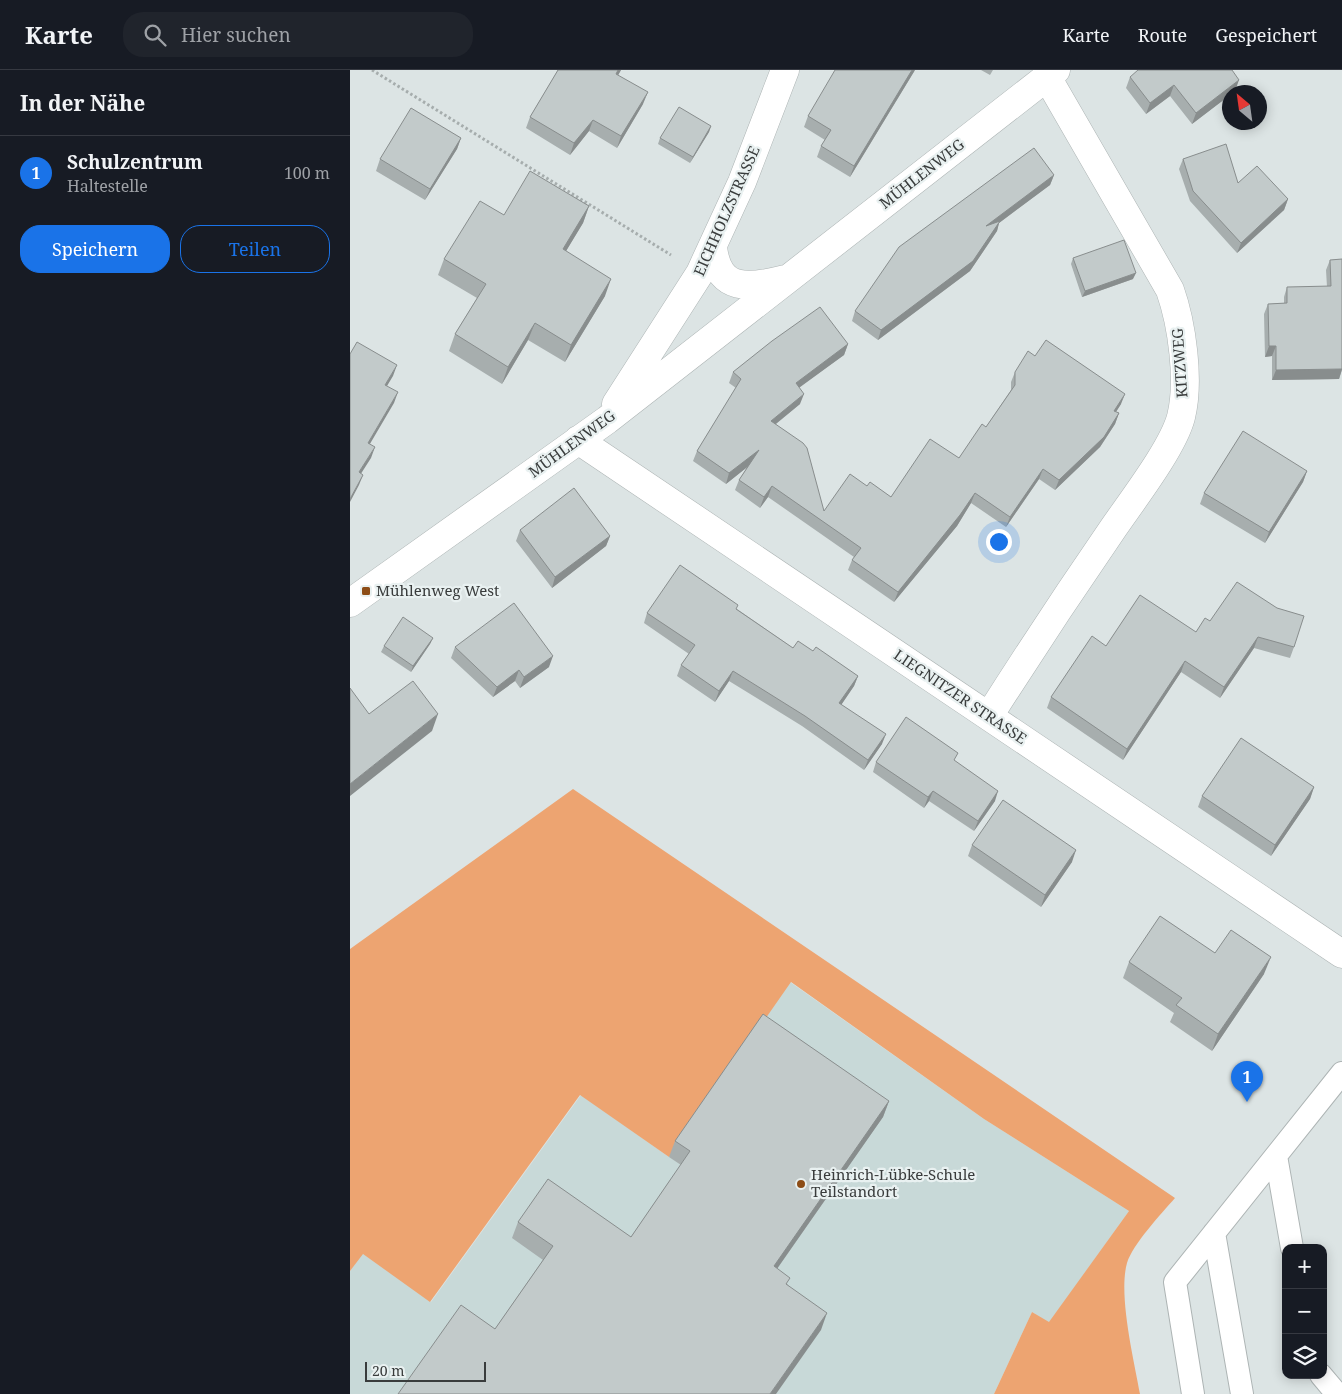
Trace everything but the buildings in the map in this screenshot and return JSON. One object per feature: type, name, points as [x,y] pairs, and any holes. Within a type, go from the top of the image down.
[{"type":"street","name":"EICHHOLZSTRASSE","points":[[607,420],[700,273],[713,248],[742,182],[785,70]]},
{"type":"street","name":"MÜHLENWEG","points":[[350,603],[607,420],[1052,74]]},
{"type":"street","name":"KITZWEG","points":[[989,716],[1046,625],[1174,435],[1184,401],[1182,352],[1170,290],[1052,74]]},
{"type":"street","name":"MÜHLENWEG","points":[[713,248],[718,270],[734,284],[762,285],[789,278]]},
{"type":"street","name":"LIEGNITZER STRASSE","points":[[578,440],[1342,954]]},
{"type":"lane","points":[[1193,1394],[1175,1282],[1342,1077]]},
{"type":"lane","points":[[1276,1156],[1291,1244]]},
{"type":"lane","points":[[1214,1233],[1242,1394]]},
{"type":"lane","points":[[1324,1379],[1337,1394]]},
{"type":"path","points":[[372,70],[700,273]]},
{"type":"shaded area","points":[[573,789],[1175,1198],[1141,1238],[1127,1263],[1124,1292],[1140,1394],[994,1394],[1032,1312],[1049,1322],[1129,1211],[984,1119],[791,982],[669,1157],[580,1095],[430,1302],[363,1254],[350,1271],[350,949]]},
{"type":"shaded area","name":"Heinrich-Lübke-Schule Teilstandort","points":[[790,982],[984,1119],[1129,1211],[1049,1323],[1032,1312],[994,1394],[350,1394],[350,1271],[362,1253],[431,1302],[581,1095],[669,1157]]},
{"type":"place","name":"Mühlenweg West","points":[[366,591]]},
{"type":"place","name":"Schulzentrum","points":[[1247,1102]]},
{"type":"place","name":"Heinrich-Lübke-Schule Teilstandort","points":[[801,1184]]}]
